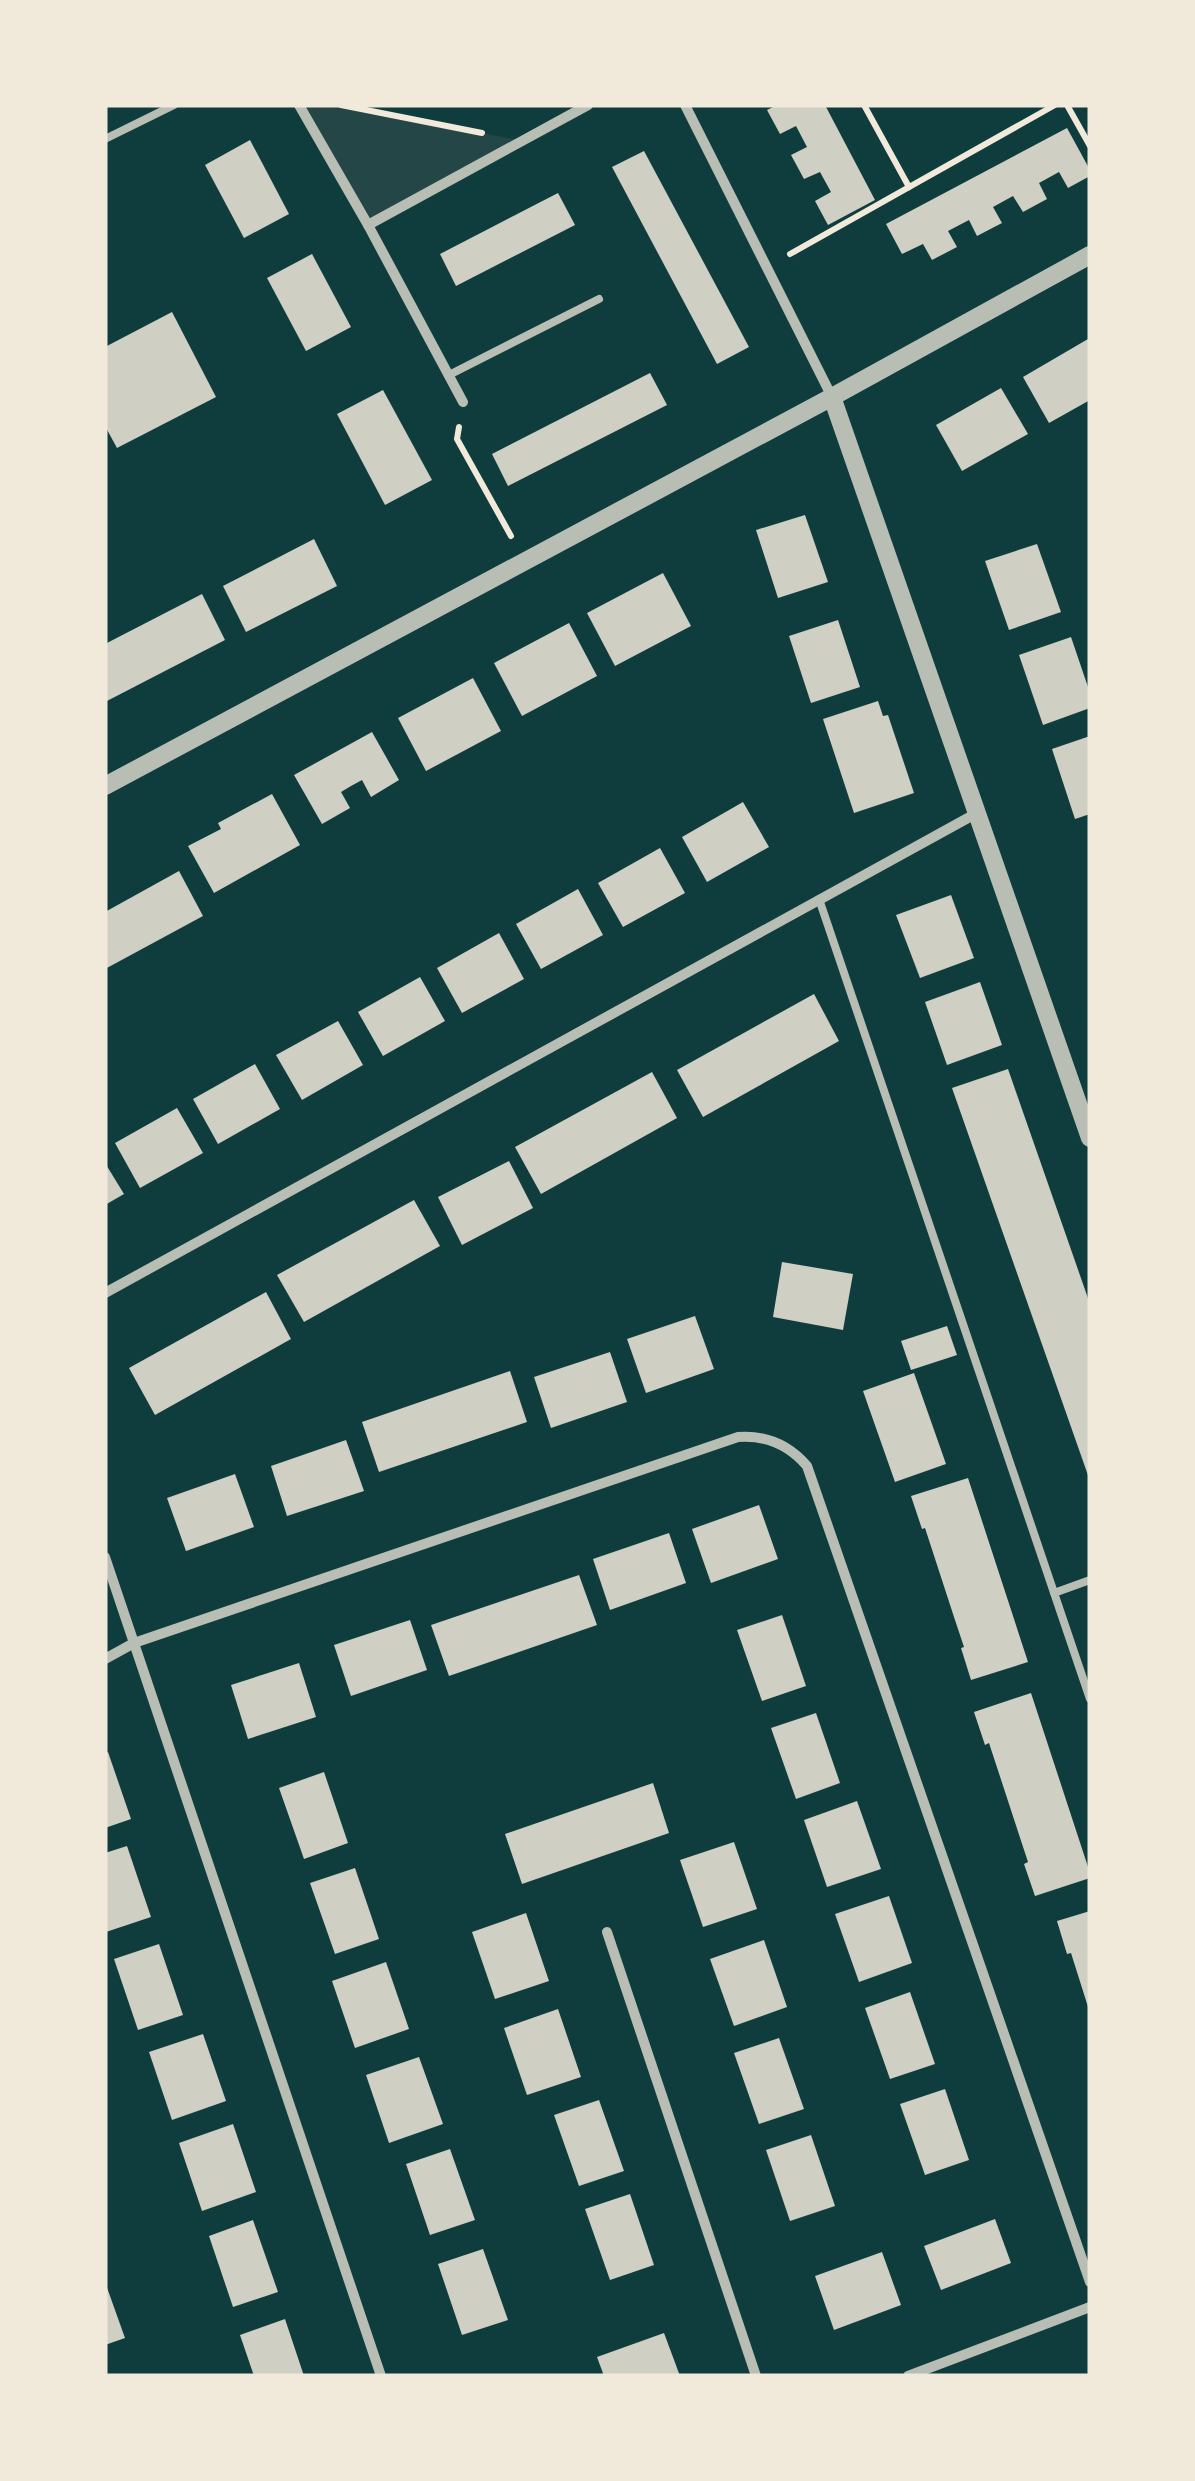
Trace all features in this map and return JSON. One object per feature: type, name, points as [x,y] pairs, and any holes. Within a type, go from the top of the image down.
[{"type":"street","points":[[299,105],[463,402]]},
{"type":"street","points":[[368,225],[588,105]]},
{"type":"street","points":[[685,105],[832,397],[1090,1138]]},
{"type":"street","points":[[105,786],[1090,255]]},
{"type":"street","points":[[105,1293],[977,813]]},
{"type":"street","points":[[105,1659],[134,1642],[738,1437],[757,1436],[793,1450],[807,1466],[1090,2282]]},
{"type":"street","points":[[105,1557],[380,2376]]},
{"type":"street","points":[[606,1932],[756,2376]]},
{"type":"street","points":[[908,2376],[1090,2308]]},
{"type":"lane","points":[[105,139],[174,105]]},
{"type":"lane","points":[[450,374],[599,299]]},
{"type":"lane","points":[[819,899],[1090,1699]]},
{"type":"lane","points":[[1054,1592],[1090,1580]]},
{"type":"path","points":[[341,105],[523,140]]},
{"type":"path","points":[[864,105],[909,187]]},
{"type":"path","points":[[766,267],[1055,105]]},
{"type":"path","points":[[1067,105],[1090,146]]},
{"type":"path","points":[[463,402],[457,438],[525,562]]},
{"type":"shaded area","points":[[299,105],[341,105],[523,141],[368,225]]},
{"type":"building","points":[[777,105],[825,105],[875,200],[828,225],[815,201],[831,192],[820,172],[804,179],[791,155],[807,147],[796,126],[780,134],[767,110]]},
{"type":"building","points":[[1067,128],[1090,176],[1068,188],[1059,172],[1039,183],[1047,199],[1023,212],[1013,196],[993,207],[1002,223],[977,236],[969,220],[948,231],[957,247],[932,260],[923,244],[902,254],[886,224]]},
{"type":"building","points":[[250,140],[289,214],[244,238],[205,165]]},
{"type":"building","points":[[644,151],[749,347],[717,364],[612,167]]},
{"type":"building","points":[[558,193],[575,225],[456,286],[440,254]]},
{"type":"building","points":[[312,254],[351,327],[306,351],[267,278]]},
{"type":"building","points":[[172,312],[216,397],[117,448],[105,426],[105,347]]},
{"type":"building","points":[[1088,339],[1090,400],[1049,423],[1023,377]]},
{"type":"building","points":[[650,373],[667,405],[508,486],[492,454]]},
{"type":"building","points":[[1001,388],[1028,434],[962,471],[936,425]]},
{"type":"building","points":[[383,390],[432,480],[385,505],[337,414]]},
{"type":"building","points":[[805,515],[828,582],[778,598],[756,530]]},
{"type":"building","points":[[314,539],[337,586],[246,632],[223,586]]},
{"type":"building","points":[[1037,544],[1061,612],[1009,630],[985,561]]},
{"type":"building","points":[[663,573],[691,626],[615,666],[587,613]]},
{"type":"building","points":[[202,594],[225,640],[105,702],[105,644]]},
{"type":"building","points":[[838,620],[860,687],[811,703],[789,636]]},
{"type":"building","points":[[569,623],[597,676],[522,716],[494,663]]},
{"type":"building","points":[[1071,637],[1090,693],[1090,708],[1043,725],[1019,655]]},
{"type":"building","points":[[473,678],[501,731],[426,771],[398,718]]},
{"type":"building","points":[[878,701],[883,716],[888,715],[914,793],[854,813],[823,719]]},
{"type":"building","points":[[372,732],[399,780],[371,797],[362,780],[351,786],[341,792],[350,808],[322,824],[294,775]]},
{"type":"building","points":[[1090,736],[1090,814],[1075,819],[1052,749]]},
{"type":"building","points":[[272,794],[300,845],[214,893],[188,846],[221,829],[218,823]]},
{"type":"building","points":[[743,802],[769,847],[707,882],[682,837]]},
{"type":"building","points":[[660,848],[685,893],[623,927],[598,883]]},
{"type":"building","points":[[179,871],[203,916],[105,969],[105,912]]},
{"type":"building","points":[[578,889],[603,935],[541,969],[516,924]]},
{"type":"building","points":[[951,895],[974,958],[920,978],[896,915]]},
{"type":"building","points":[[499,933],[524,979],[462,1013],[437,968]]},
{"type":"building","points":[[420,977],[445,1021],[383,1056],[358,1012]]},
{"type":"building","points":[[980,982],[1002,1045],[947,1065],[925,1002]]},
{"type":"building","points":[[814,994],[839,1041],[703,1117],[677,1070]]},
{"type":"building","points":[[338,1021],[363,1065],[302,1100],[276,1055]]},
{"type":"building","points":[[255,1064],[280,1109],[218,1144],[193,1099]]},
{"type":"building","points":[[1008,1069],[1090,1304],[1090,1481],[952,1088]]},
{"type":"building","points":[[652,1072],[677,1118],[541,1194],[515,1147]]},
{"type":"building","points":[[177,1108],[203,1153],[140,1188],[115,1143]]},
{"type":"building","points":[[509,1161],[533,1208],[462,1245],[438,1197]]},
{"type":"building","points":[[105,1163],[124,1194],[105,1205]]},
{"type":"building","points":[[414,1200],[440,1246],[304,1322],[277,1275]]},
{"type":"building","points":[[782,1262],[853,1274],[843,1330],[773,1317]]},
{"type":"building","points":[[266,1292],[291,1339],[155,1415],[129,1368]]},
{"type":"building","points":[[695,1316],[714,1369],[646,1393],[627,1339]]},
{"type":"building","points":[[947,1326],[957,1355],[911,1370],[901,1341]]},
{"type":"building","points":[[610,1352],[627,1402],[551,1428],[534,1377]]},
{"type":"building","points":[[510,1371],[527,1422],[379,1472],[362,1422]]},
{"type":"building","points":[[914,1373],[946,1464],[895,1482],[863,1391]]},
{"type":"building","points":[[346,1440],[364,1491],[287,1516],[271,1466]]},
{"type":"building","points":[[235,1474],[254,1527],[186,1551],[167,1498]]},
{"type":"building","points":[[968,1478],[1028,1662],[971,1680],[961,1648],[964,1647],[911,1496]]},
{"type":"building","points":[[759,1505],[778,1559],[711,1583],[692,1529]]},
{"type":"building","points":[[669,1533],[686,1583],[610,1610],[593,1559]]},
{"type":"building","points":[[579,1575],[597,1625],[449,1676],[431,1625]]},
{"type":"building","points":[[782,1615],[806,1686],[762,1701],[737,1630]]},
{"type":"building","points":[[410,1620],[427,1670],[351,1696],[334,1645]]},
{"type":"building","points":[[299,1663],[316,1717],[248,1739],[231,1685]]},
{"type":"building","points":[[1031,1693],[1090,1873],[1090,1878],[1035,1896],[1024,1864],[1028,1862],[989,1743],[985,1745],[974,1712]]},
{"type":"building","points":[[816,1713],[840,1783],[796,1799],[771,1728]]},
{"type":"building","points":[[108,1752],[131,1819],[105,1828],[105,1753]]},
{"type":"building","points":[[324,1772],[348,1843],[304,1859],[279,1788]]},
{"type":"building","points":[[653,1783],[669,1833],[522,1884],[505,1834]]},
{"type":"building","points":[[857,1801],[881,1869],[827,1887],[804,1820]]},
{"type":"building","points":[[734,1842],[757,1909],[703,1927],[680,1860]]},
{"type":"building","points":[[127,1846],[151,1917],[106,1932],[105,1853]]},
{"type":"building","points":[[355,1868],[379,1939],[335,1954],[310,1883]]},
{"type":"building","points":[[889,1896],[912,1963],[859,1982],[835,1914]]},
{"type":"building","points":[[1090,1911],[1090,2010],[1089,2010],[1057,1921]]},
{"type":"building","points":[[526,1913],[549,1981],[495,1999],[472,1932]]},
{"type":"building","points":[[764,1940],[787,2007],[734,2026],[710,1959]]},
{"type":"building","points":[[159,1944],[183,2015],[138,2030],[114,1959]]},
{"type":"building","points":[[386,1962],[409,2029],[355,2048],[332,1981]]},
{"type":"building","points":[[910,1992],[935,2064],[890,2079],[865,2008]]},
{"type":"building","points":[[558,2009],[581,2077],[527,2095],[504,2028]]},
{"type":"building","points":[[203,2034],[226,2101],[172,2120],[149,2052]]},
{"type":"building","points":[[779,2038],[804,2109],[759,2124],[734,2053]]},
{"type":"building","points":[[419,2057],[443,2124],[389,2143],[366,2075]]},
{"type":"building","points":[[945,2089],[969,2160],[925,2175],[900,2104]]},
{"type":"building","points":[[599,2100],[624,2171],[579,2186],[554,2115]]},
{"type":"building","points":[[233,2124],[256,2192],[202,2211],[179,2143]]},
{"type":"building","points":[[811,2135],[835,2206],[790,2221],[766,2150]]},
{"type":"building","points":[[450,2149],[475,2220],[430,2235],[406,2164]]},
{"type":"building","points":[[630,2194],[654,2265],[610,2280],[585,2209]]},
{"type":"building","points":[[995,2219],[1011,2263],[941,2290],[924,2246]]},
{"type":"building","points":[[253,2220],[278,2292],[233,2307],[209,2236]]},
{"type":"building","points":[[483,2249],[508,2320],[462,2335],[438,2264]]},
{"type":"building","points":[[882,2252],[901,2305],[834,2330],[815,2276]]},
{"type":"building","points":[[105,2282],[125,2338],[105,2345]]},
{"type":"building","points":[[285,2319],[304,2376],[254,2376],[240,2335]]},
{"type":"building","points":[[664,2333],[680,2376],[604,2376],[597,2357]]}]
